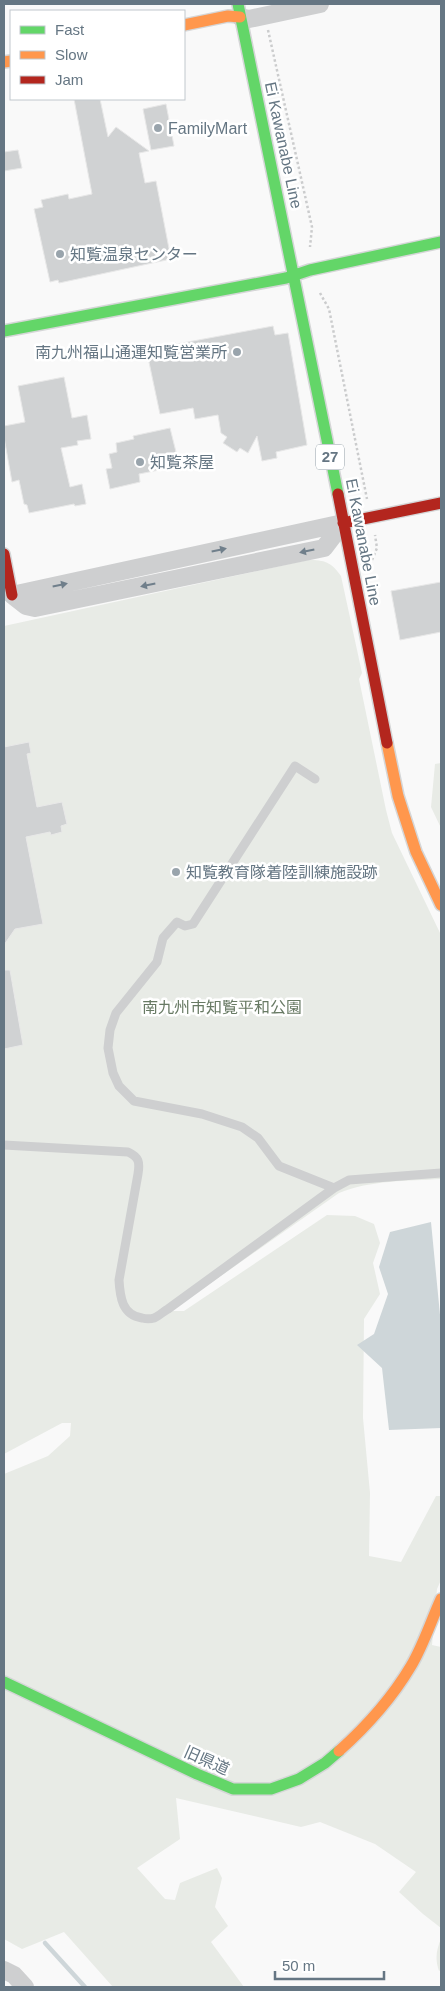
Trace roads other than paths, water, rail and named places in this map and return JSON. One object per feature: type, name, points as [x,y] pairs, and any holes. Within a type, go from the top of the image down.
[{"type":"street","points":[[185,25],[228,16],[239,10],[249,19],[320,4]]},
{"type":"street","name":"Ei Kawanabe Line","points":[[239,10],[398,796],[416,852],[441,905]]},
{"type":"street","points":[[4,331],[294,276],[310,270],[441,242]]},
{"type":"street","points":[[4,554],[12,595],[26,606],[35,608],[324,548],[343,523],[441,503]]},
{"type":"street","name":"旧県道","points":[[4,1682],[188,1770],[233,1789],[271,1789],[299,1779],[325,1763],[362,1731],[389,1699],[412,1665],[441,1599]]},
{"type":"street","points":[[4,1970],[14,1975],[25,1987]]},
{"type":"lane","points":[[315,780],[294,766],[193,924],[185,926],[177,922],[163,938],[157,962],[116,1013],[110,1030],[108,1048],[113,1073],[119,1086],[134,1101],[202,1114],[242,1127],[258,1138],[278,1166],[334,1188]]},
{"type":"lane","points":[[4,1145],[128,1152],[136,1155],[140,1162],[119,1280],[120,1296],[124,1306],[138,1318],[154,1318],[168,1309],[334,1188],[349,1180],[441,1173]]},
{"type":"waterway","points":[[45,1943],[85,1987]]},
{"type":"place","name":"FamilyMart","points":[[158,128]]},
{"type":"place","name":"知覧温泉センター","points":[[60,254]]},
{"type":"place","name":"南九州福山通運知覧営業所","points":[[237,352]]},
{"type":"place","name":"知覧茶屋","points":[[140,462]]},
{"type":"place","name":"知覧教育隊着陸訓練施設跡","points":[[176,872]]},
{"type":"park label","name":"南九州市知覧平和公園","points":[[222,1007]]}]
